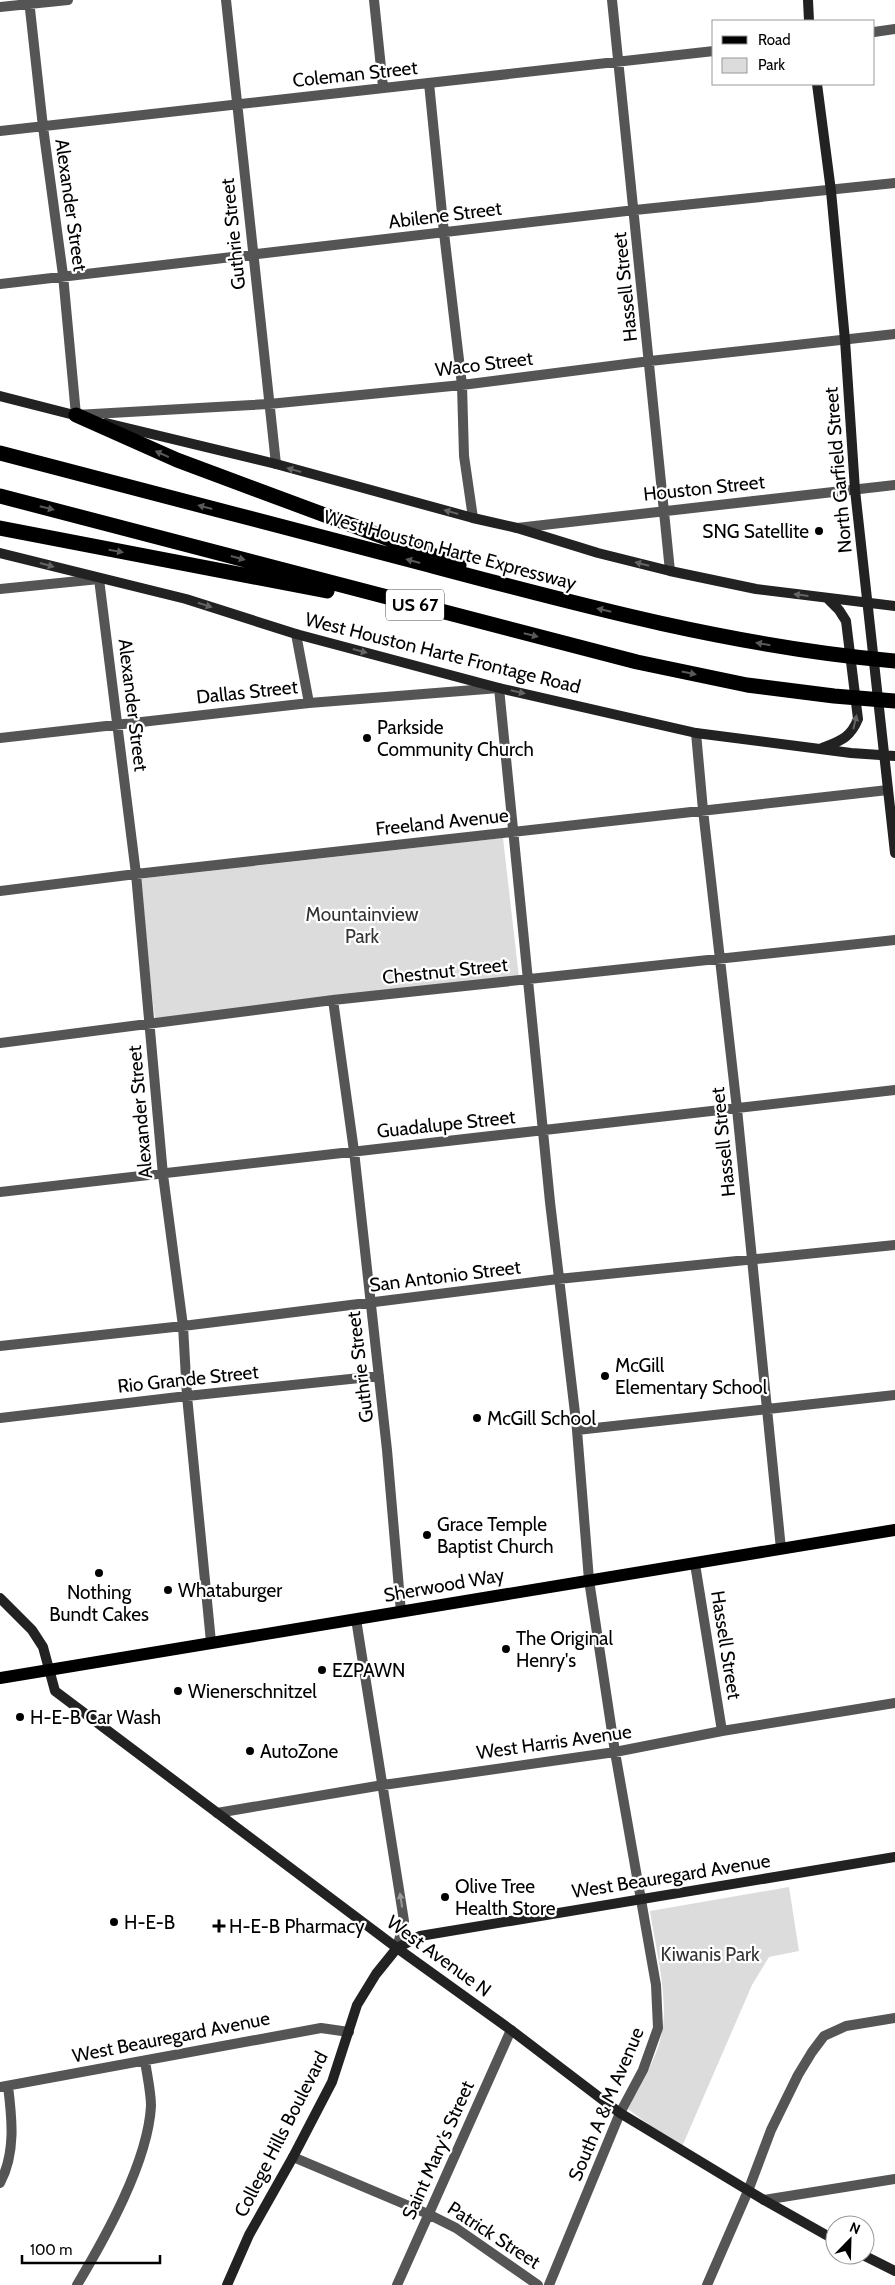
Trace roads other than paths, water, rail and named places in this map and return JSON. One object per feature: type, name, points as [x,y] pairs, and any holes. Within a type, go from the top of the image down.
[{"type":"highway","points":[[76,415],[177,460],[536,593]]},
{"type":"highway","name":"West Houston Harte Expressway","points":[[0,453],[536,593],[702,633],[828,655],[895,661]]},
{"type":"highway","name":"US 67","points":[[0,496],[638,662],[747,685],[834,696],[895,701]]},
{"type":"highway","points":[[0,528],[230,571],[496,626]]},
{"type":"main road","points":[[808,0],[809,20]]},
{"type":"main road","name":"North Garfield Street","points":[[816,85],[831,191],[846,340],[866,604],[895,853]]},
{"type":"main road","points":[[0,396],[276,464],[670,571],[756,589],[866,604],[895,606]]},
{"type":"main road","name":"West Houston Harte Frontage Road","points":[[0,553],[186,599],[296,634],[499,688],[696,733],[819,749],[884,755]]},
{"type":"main road","points":[[819,749],[837,742],[852,733],[858,720],[846,620],[828,599]]},
{"type":"main road","points":[[884,755],[895,756]]},
{"type":"main road","name":"Sherwood Way","points":[[0,1678],[895,1530]]},
{"type":"main road","name":"West Avenue N","points":[[0,1598],[32,1630],[43,1647],[55,1691],[397,1948],[512,2030],[620,2113],[748,2191],[825,2234]]},
{"type":"main road","name":"West Beauregard Avenue","points":[[397,1948],[420,1936],[895,1857]]},
{"type":"main road","name":"College Hills Boulevard","points":[[227,2285],[249,2235],[332,2082],[358,2005],[376,1974],[397,1948]]},
{"type":"main road","points":[[875,2261],[895,2271]]},
{"type":"street","points":[[0,7],[30,2],[68,0]]},
{"type":"street","name":"Guthrie Street","points":[[226,0],[276,464]]},
{"type":"street","points":[[374,0],[383,87]]},
{"type":"street","name":"Hassell Street","points":[[612,0],[620,62],[670,571]]},
{"type":"street","name":"Alexander Street","points":[[30,2],[43,127],[63,275],[76,415]]},
{"type":"street","points":[[875,32],[895,29]]},
{"type":"street","name":"Coleman Street","points":[[0,131],[712,51]]},
{"type":"street","points":[[430,83],[444,233],[462,385],[464,456],[473,518]]},
{"type":"street","name":"Abilene Street","points":[[0,284],[63,275],[253,255],[635,210],[895,183]]},
{"type":"street","name":"Waco Street","points":[[76,415],[270,404],[462,385],[650,361],[895,334]]},
{"type":"street","name":"Houston Street","points":[[517,528],[895,485]]},
{"type":"street","points":[[0,589],[99,579]]},
{"type":"street","name":"Alexander Street","points":[[99,579],[136,874],[163,1175],[183,1326],[186,1396],[211,1642]]},
{"type":"street","points":[[296,634],[309,703]]},
{"type":"street","name":"Dallas Street","points":[[0,738],[309,703],[499,688]]},
{"type":"street","name":"South A & M Avenue","points":[[499,688],[558,1279],[577,1430],[589,1580],[616,1752],[656,1984],[658,2028],[643,2070],[620,2113],[549,2285]]},
{"type":"street","name":"Hassell Street","points":[[696,733],[737,1109],[781,1549]]},
{"type":"street","name":"Freeland Avenue","points":[[0,891],[512,831],[888,790]]},
{"type":"street","name":"Chestnut Street","points":[[0,1043],[333,1000],[527,981],[895,940]]},
{"type":"street","name":"Guthrie Street","points":[[333,1000],[354,1151],[379,1376],[401,1612]]},
{"type":"street","name":"Guadalupe Street","points":[[0,1192],[163,1175],[354,1151],[543,1132],[895,1090]]},
{"type":"street","name":"San Antonio Street","points":[[0,1346],[183,1326],[558,1279],[895,1245]]},
{"type":"street","name":"Rio Grande Street","points":[[0,1418],[379,1376]]},
{"type":"street","points":[[577,1430],[895,1395]]},
{"type":"street","name":"Hassell Street","points":[[695,1564],[722,1731]]},
{"type":"street","points":[[356,1619],[404,1921],[397,1948]]},
{"type":"street","name":"West Harris Avenue","points":[[217,1813],[383,1785],[616,1752],[722,1731],[895,1703]]},
{"type":"street","points":[[707,2285],[748,2191],[771,2130],[794,2083],[824,2036],[846,2026],[895,2018]]},
{"type":"street","name":"West Beauregard Avenue","points":[[4,2086],[321,2028],[349,2032]]},
{"type":"street","name":"Saint Mary's Street","points":[[397,2285],[512,2030]]},
{"type":"street","points":[[77,2285],[130,2185],[144,2143],[151,2106],[145,2061]]},
{"type":"street","points":[[0,2183],[11,2149],[12,2123],[4,2086]]},
{"type":"street","name":"Patrick Street","points":[[293,2157],[428,2214],[456,2228],[538,2285]]},
{"type":"street","points":[[764,2200],[895,2178]]},
{"type":"place","name":"SNG Satellite","points":[[819,531]]},
{"type":"place","name":"Parkside Community Church","points":[[367,738]]},
{"type":"place","name":"McGill Elementary School","points":[[605,1376]]},
{"type":"place","name":"McGill School","points":[[477,1418]]},
{"type":"place","name":"Grace Temple Baptist Church","points":[[427,1535]]},
{"type":"place","name":"Nothing Bundt Cakes","points":[[99,1573]]},
{"type":"place","name":"Whataburger","points":[[168,1590]]},
{"type":"place","name":"The Original Henry's","points":[[506,1649]]},
{"type":"place","name":"EZPAWN","points":[[322,1670]]},
{"type":"place","name":"Wienerschnitzel","points":[[178,1691]]},
{"type":"place","name":"H-E-B Car Wash","points":[[20,1717]]},
{"type":"place","name":"AutoZone","points":[[250,1751]]},
{"type":"place","name":"Olive Tree Health Store","points":[[445,1897]]},
{"type":"place","name":"H-E-B","points":[[114,1922]]},
{"type":"place","name":"H-E-B Pharmacy","points":[[219,1926]]},
{"type":"park label","name":"Mountainview Park","points":[[362,925]]},
{"type":"park label","name":"Kiwanis Park","points":[[710,1954]]}]
